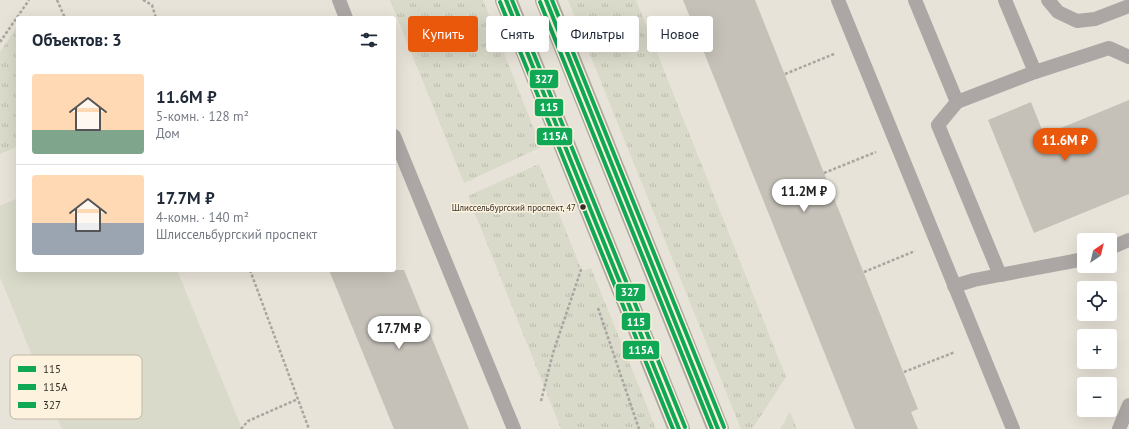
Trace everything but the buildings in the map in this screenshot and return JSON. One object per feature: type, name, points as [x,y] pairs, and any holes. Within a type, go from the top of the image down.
[{"type":"main road","points":[[506,0],[679,429]]},
{"type":"main road","points":[[546,0],[718,429]]},
{"type":"lane","points":[[339,0],[345,16]]},
{"type":"lane","points":[[838,0],[1013,429]]},
{"type":"lane","points":[[915,0],[957,102]]},
{"type":"lane","points":[[1005,0],[1035,72]]},
{"type":"lane","points":[[1048,0],[1058,12],[1077,21],[1094,19],[1129,6]]},
{"type":"lane","points":[[1000,275],[938,125],[957,102],[1035,72],[1108,48],[1129,57]]},
{"type":"lane","points":[[396,141],[514,429]]},
{"type":"lane","points":[[1117,245],[1129,240]]},
{"type":"lane","points":[[954,286],[974,280],[1077,260]]},
{"type":"lane","points":[[1119,429],[1129,405]]},
{"type":"path","points":[[18,16],[29,0]]},
{"type":"path","points":[[57,0],[64,16]]},
{"type":"path","points":[[143,0],[152,5],[155,16]]},
{"type":"path","points":[[0,42],[16,19]]},
{"type":"path","points":[[785,74],[857,45]]},
{"type":"path","points":[[824,173],[897,144]]},
{"type":"path","points":[[864,272],[937,242]]},
{"type":"path","points":[[541,401],[553,353],[583,264],[586,272]]},
{"type":"path","points":[[251,272],[309,429]]},
{"type":"path","points":[[596,302],[639,429]]},
{"type":"path","points":[[904,372],[978,342]]},
{"type":"path","points":[[241,429],[248,421],[298,399]]},
{"type":"green space","points":[[390,0],[483,0],[489,16],[486,16],[486,52],[504,52],[541,147],[464,183],[411,52],[478,52],[478,16],[408,16],[408,45]]},
{"type":"green space","points":[[568,0],[636,0],[647,28],[647,52],[657,52],[786,377],[752,429],[741,429],[589,52],[639,52],[639,16],[574,16]]},
{"type":"green space","points":[[16,28],[16,147],[0,154],[0,52]]},
{"type":"green space","points":[[539,164],[582,271],[591,268],[656,429],[561,429],[468,196]]},
{"type":"green space","points":[[16,199],[16,272],[178,272],[242,429],[62,429],[58,419],[142,419],[142,355],[32,355],[0,277],[0,206]]},
{"type":"green space","points":[[790,412],[797,429],[780,429]]},
{"type":"transit line","name":"115","points":[[506,0],[679,429]]},
{"type":"transit line","name":"327","points":[[512,0],[685,427]]},
{"type":"transit line","name":"115","points":[[546,0],[718,429]]},
{"type":"transit line","name":"327","points":[[552,0],[724,427]]},
{"type":"transit line","name":"115А","points":[[500,2],[673,429]]},
{"type":"transit line","name":"115А","points":[[540,2],[712,429]]},
{"type":"place","name":"Шлиссельбургский проспект, 47","points":[[583,207]]}]
